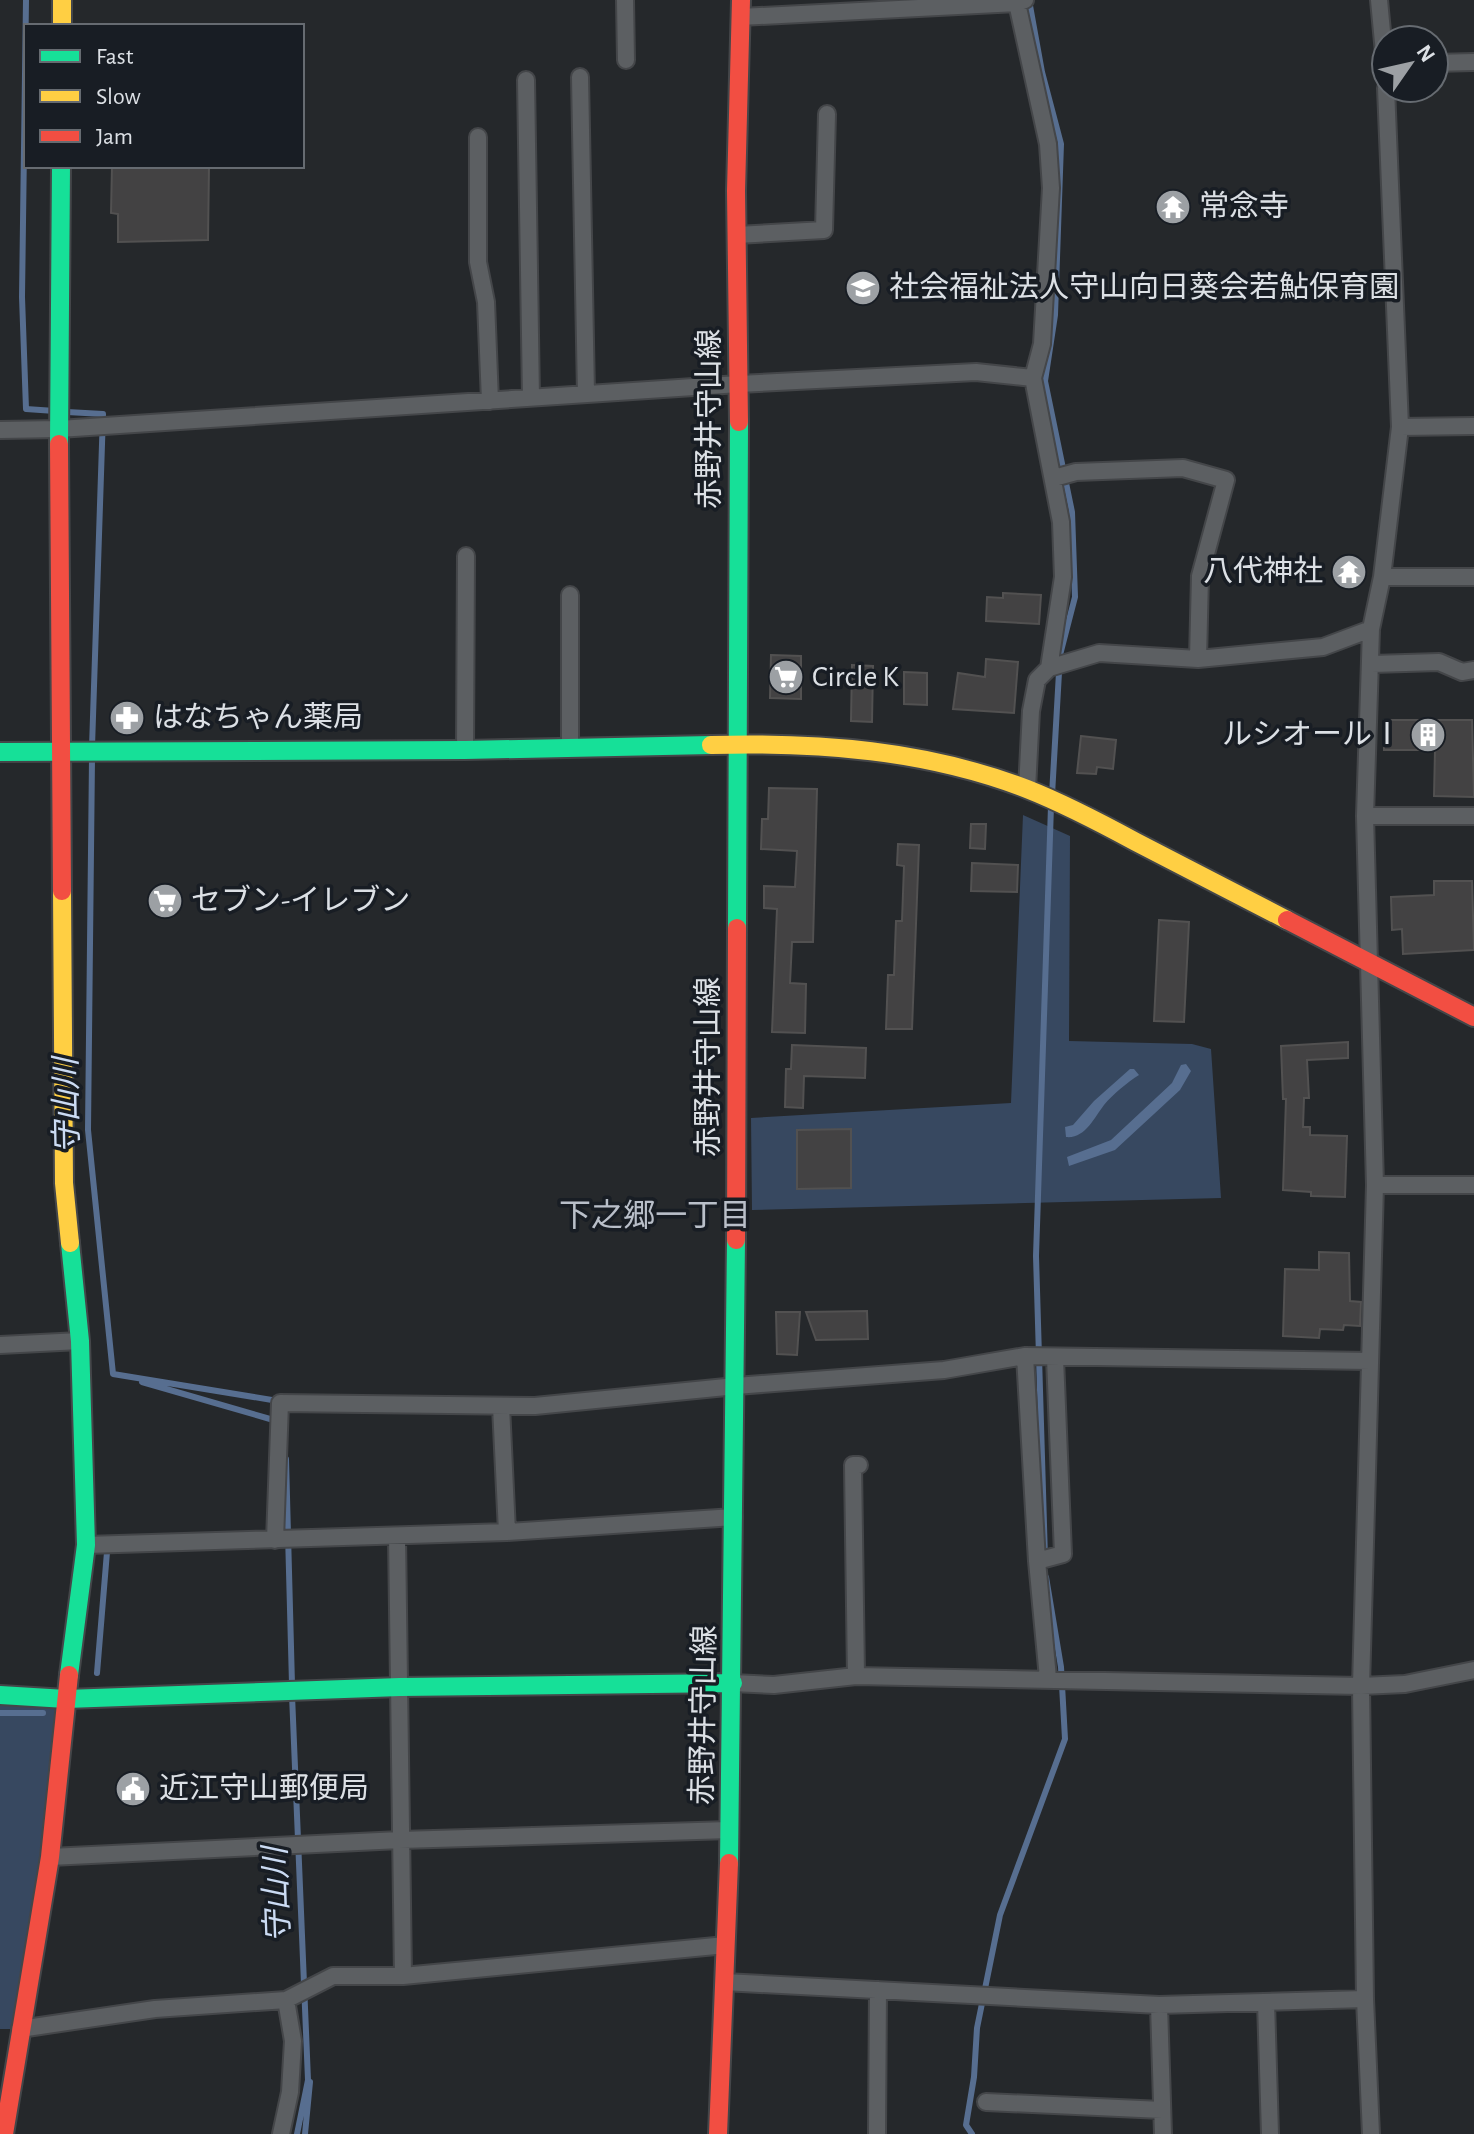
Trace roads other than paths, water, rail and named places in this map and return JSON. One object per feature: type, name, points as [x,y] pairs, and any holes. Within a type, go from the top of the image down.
[{"type":"street","points":[[62,0],[62,24]]},
{"type":"street","points":[[625,0],[626,60]]},
{"type":"street","points":[[1379,0],[1382,24]]},
{"type":"street","points":[[740,8],[1022,2],[1048,144],[1051,188],[1042,344],[1033,378],[1063,476],[1063,577],[1056,666]]},
{"type":"street","name":"赤野井守山線","points":[[718,2134],[733,1683],[740,8]]},
{"type":"street","points":[[1450,63],[1474,62]]},
{"type":"street","points":[[580,77],[586,394]]},
{"type":"street","points":[[526,80],[531,398]]},
{"type":"street","points":[[1371,2134],[1365,1999],[1361,1686],[1375,1185],[1365,816],[1371,629],[1382,577],[1400,427],[1387,104]]},
{"type":"street","points":[[737,235],[824,230],[827,114]]},
{"type":"street","points":[[478,137],[478,262],[486,302],[490,401]]},
{"type":"street","points":[[4,2134],[50,1857],[86,1545],[80,1341],[64,1183],[59,429],[61,168]]},
{"type":"street","points":[[0,430],[59,429],[739,384],[976,372],[1033,378]]},
{"type":"street","points":[[1400,427],[1474,426]]},
{"type":"street","points":[[1063,476],[1183,468],[1226,480],[1200,576],[1198,659]]},
{"type":"street","points":[[465,750],[466,556]]},
{"type":"street","points":[[1382,577],[1474,577]]},
{"type":"street","points":[[570,595],[570,747]]},
{"type":"street","points":[[1027,789],[1031,711],[1037,680],[1056,666],[1099,653],[1198,659],[1323,647],[1371,629]]},
{"type":"street","points":[[1372,664],[1439,662],[1462,672],[1474,670]]},
{"type":"street","points":[[0,752],[465,750],[737,744],[838,747],[901,754],[1027,789],[1081,813],[1474,1017]]},
{"type":"street","points":[[1365,816],[1474,816]]},
{"type":"street","points":[[1375,1185],[1474,1185]]},
{"type":"street","points":[[0,1345],[80,1341]]},
{"type":"street","points":[[1025,1356],[1037,1561],[1048,1678]]},
{"type":"street","points":[[275,1540],[280,1403],[535,1406],[944,1370],[1025,1356],[1370,1361]]},
{"type":"street","points":[[1037,1561],[1063,1554],[1055,1358]]},
{"type":"street","points":[[501,1406],[507,1532]]},
{"type":"street","points":[[856,1676],[853,1465],[859,1465]]},
{"type":"street","points":[[1033,1474],[1059,1471]]},
{"type":"street","points":[[86,1545],[507,1532],[734,1517]]},
{"type":"street","points":[[397,1536],[403,1976]]},
{"type":"street","points":[[0,1695],[66,1699],[400,1687],[774,1685],[856,1676],[1361,1686],[1405,1684],[1474,1670]]},
{"type":"street","points":[[50,1857],[400,1840],[730,1830]]},
{"type":"street","points":[[20,2029],[155,2009],[286,2000],[333,1976],[403,1976],[726,1945]]},
{"type":"street","points":[[724,1982],[1159,2005],[1365,1999]]},
{"type":"street","points":[[877,2134],[878,1990]]},
{"type":"street","points":[[281,2134],[290,2092],[293,2041],[286,2000]]},
{"type":"street","points":[[1266,2002],[1270,2134]]},
{"type":"street","points":[[1159,2005],[1163,2134]]},
{"type":"street","points":[[986,2102],[1162,2110]]},
{"type":"waterway","name":"守山川","points":[[26,0],[26,24]]},
{"type":"waterway","points":[[1029,0],[1042,72],[1061,144],[1055,315],[1045,381],[1072,512],[1075,597],[1060,655],[1052,795]]},
{"type":"waterway","name":"守山川","points":[[24,148],[22,297],[26,409],[55,411]]},
{"type":"waterway","name":"守山川","points":[[67,412],[103,414],[92,747]]},
{"type":"waterway","name":"守山川","points":[[92,758],[88,1130],[113,1374],[278,1401]]},
{"type":"waterway","points":[[1045,1558],[1036,1256],[1051,806]]},
{"type":"waterway","points":[[142,1382],[277,1421]]},
{"type":"waterway","name":"守山川","points":[[286,1459],[292,1684]]},
{"type":"waterway","name":"守山川","points":[[97,1673],[107,1552]]},
{"type":"waterway","points":[[972,2134],[966,2125],[974,2077],[977,2028],[1000,1915],[1065,1739],[1061,1667],[1046,1577]]},
{"type":"waterway","name":"守山川","points":[[292,1695],[308,2080],[297,2134]]},
{"type":"waterway","name":"守山川","points":[[0,1713],[43,1713]]},
{"type":"waterway","points":[[305,2134],[310,2082]]},
{"type":"place","name":"常念寺","points":[[1173,207]]},
{"type":"place","name":"社会福祉法人守山向日葵会若鮎保育園","points":[[863,288]]},
{"type":"place","name":"八代神社","points":[[1349,572]]},
{"type":"place","name":"Circle K","points":[[786,677]]},
{"type":"place","name":"はなちゃん薬局","points":[[127,718]]},
{"type":"place","name":"ルシオールⅠ","points":[[1428,735]]},
{"type":"place","name":"セブン-イレブン","points":[[165,901]]},
{"type":"place","name":"近江守山郵便局","points":[[133,1789]]},
{"type":"district","name":"下之郷一丁目","points":[[655,1216]]}]
